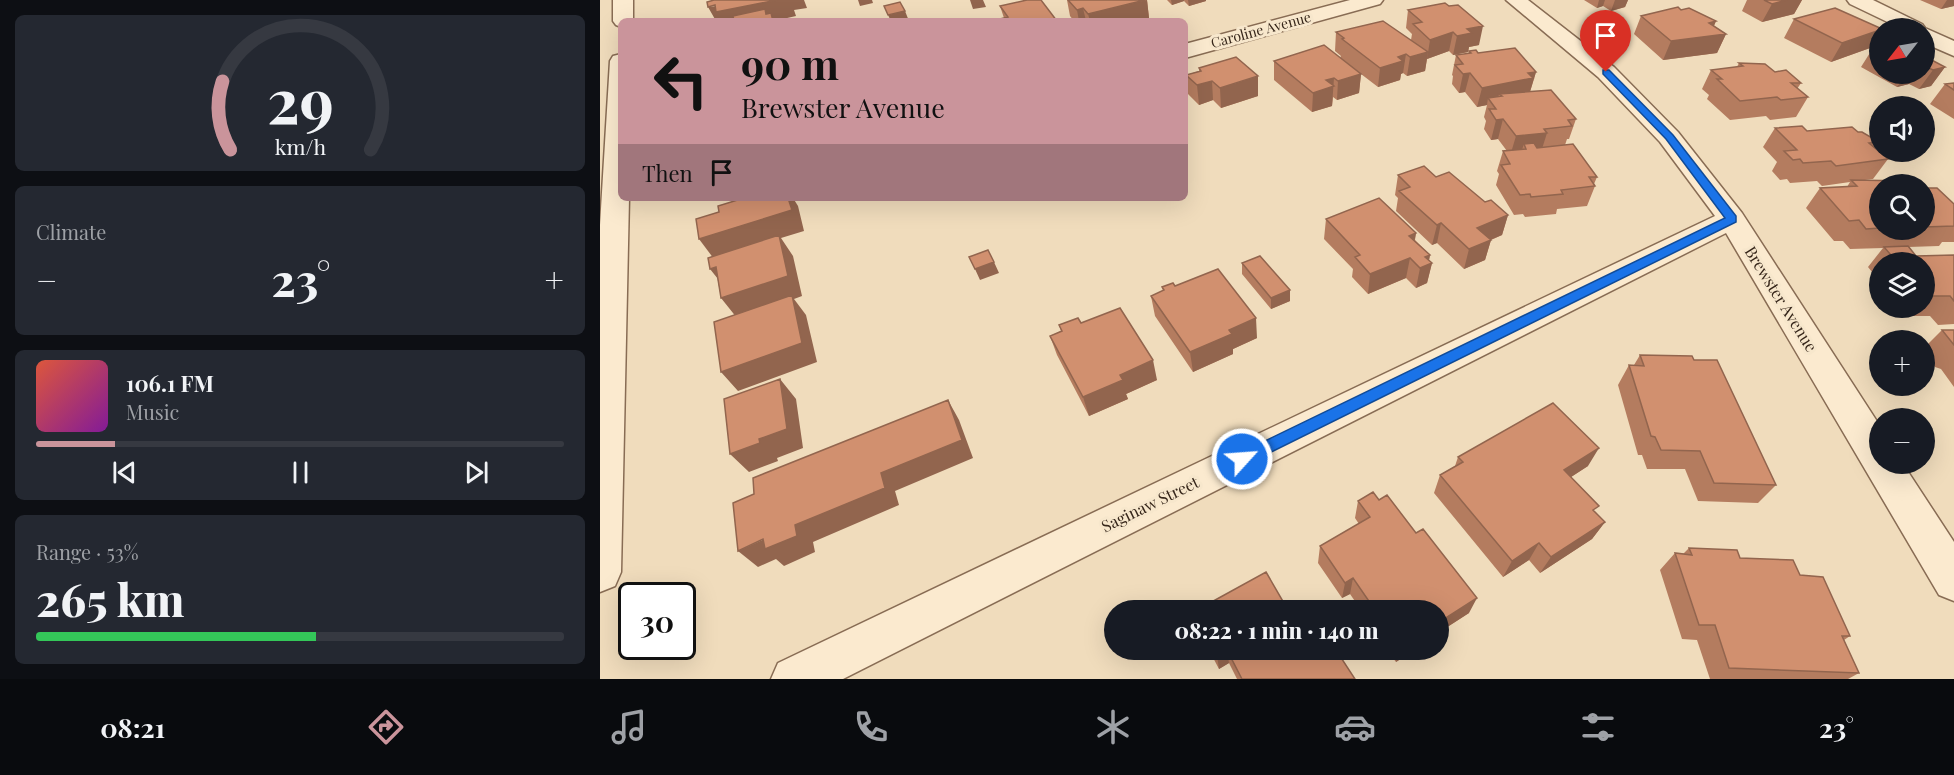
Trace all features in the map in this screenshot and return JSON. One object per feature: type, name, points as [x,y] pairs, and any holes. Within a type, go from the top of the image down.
[{"type":"street","points":[[622,18],[623,0]]},
{"type":"street","name":"Caroline Avenue","points":[[1188,50],[1372,0]]},
{"type":"street","name":"Brewster Avenue","points":[[1516,0],[1606,72],[1669,137],[1732,219],[1869,441]]},
{"type":"street","points":[[1857,0],[1894,18]]},
{"type":"street","points":[[1935,40],[1954,49]]},
{"type":"street","points":[[600,572],[618,204]]},
{"type":"street","name":"Saginaw Street","points":[[794,679],[1732,219]]},
{"type":"street","points":[[1888,474],[1954,580]]},
{"type":"building","points":[[777,0],[716,12],[715,5],[708,7],[707,2]]},
{"type":"building","points":[[1027,0],[1041,0],[1055,18],[1004,18],[1008,17],[1000,6]]},
{"type":"building","points":[[1068,0],[1145,0],[1088,14],[1083,8],[1077,10]]},
{"type":"building","points":[[1764,0],[1787,0],[1772,4]]},
{"type":"building","points":[[900,2],[905,11],[888,15],[884,6]]},
{"type":"building","points":[[1445,3],[1449,6],[1458,5],[1483,26],[1467,29],[1472,33],[1457,36],[1453,32],[1430,40],[1413,24],[1422,22],[1408,10]]},
{"type":"building","points":[[1678,7],[1681,10],[1689,8],[1716,21],[1709,23],[1726,34],[1671,41],[1641,16]]},
{"type":"building","points":[[1835,8],[1869,23],[1869,34],[1842,43],[1794,19]]},
{"type":"building","points":[[765,9],[766,14],[771,13],[772,18],[733,18],[733,16]]},
{"type":"building","points":[[1383,21],[1428,52],[1410,57],[1406,54],[1398,57],[1403,61],[1380,68],[1336,32]]},
{"type":"building","points":[[1324,45],[1361,74],[1338,81],[1334,78],[1326,80],[1334,86],[1313,93],[1274,61]]},
{"type":"building","points":[[1515,48],[1536,72],[1528,73],[1533,78],[1482,88],[1470,73],[1463,74],[1455,65],[1463,64],[1456,55],[1471,53],[1469,51],[1476,50],[1478,53]]},
{"type":"building","points":[[1236,57],[1258,76],[1220,88],[1212,81],[1197,85],[1188,74],[1201,71],[1199,68]]},
{"type":"building","points":[[1935,62],[1945,67],[1935,70]]},
{"type":"building","points":[[1739,63],[1765,64],[1775,72],[1786,70],[1801,83],[1791,83],[1808,97],[1781,100],[1777,97],[1740,101],[1717,79],[1722,79],[1711,70],[1743,66]]},
{"type":"building","points":[[1954,83],[1954,90],[1945,84]]},
{"type":"building","points":[[1551,90],[1576,119],[1568,120],[1572,126],[1544,129],[1547,133],[1516,136],[1503,119],[1496,120],[1489,109],[1496,109],[1488,98],[1502,96],[1499,94]]},
{"type":"building","points":[[1802,126],[1807,131],[1852,127],[1869,136],[1869,162],[1836,166],[1831,161],[1803,163],[1800,159],[1793,160],[1784,151],[1797,150],[1775,128]]},
{"type":"building","points":[[1534,143],[1537,148],[1573,144],[1597,177],[1589,177],[1595,186],[1561,190],[1563,194],[1531,197],[1530,194],[1520,195],[1501,165],[1510,164],[1503,151],[1526,149],[1524,144]]},
{"type":"building","points":[[1424,166],[1436,177],[1449,172],[1485,202],[1491,200],[1508,215],[1477,228],[1491,240],[1469,249],[1441,223],[1437,225],[1399,191],[1410,187],[1398,175]]},
{"type":"building","points":[[1851,180],[1869,180],[1869,229],[1866,229],[1859,220],[1849,221],[1820,188],[1857,186]]},
{"type":"building","points":[[1935,188],[1954,204],[1954,226],[1935,227]]},
{"type":"building","points":[[1379,198],[1416,233],[1409,236],[1430,255],[1425,257],[1432,263],[1420,268],[1410,258],[1370,274],[1355,257],[1360,255],[1326,219]]},
{"type":"building","points":[[734,201],[789,201],[792,210],[699,239],[696,219],[719,212],[718,206]]},
{"type":"building","points":[[779,235],[788,276],[721,298],[716,267],[710,269],[708,258]]},
{"type":"building","points":[[1908,246],[1913,252],[1888,252],[1884,247]]},
{"type":"building","points":[[988,250],[994,262],[975,269],[969,257]]},
{"type":"building","points":[[1954,255],[1954,301],[1950,296],[1935,296],[1935,256]]},
{"type":"building","points":[[1260,256],[1290,290],[1271,298],[1242,263]]},
{"type":"building","points":[[1218,269],[1256,318],[1229,330],[1232,334],[1190,352],[1151,296],[1164,290],[1162,287],[1173,283],[1175,286]]},
{"type":"building","points":[[792,295],[802,343],[721,372],[714,322]]},
{"type":"building","points":[[1120,308],[1153,360],[1120,375],[1123,380],[1083,397],[1050,336],[1062,331],[1059,325],[1078,318],[1081,323]]},
{"type":"building","points":[[1942,330],[1954,330],[1954,345]]},
{"type":"building","points":[[1640,355],[1692,356],[1694,360],[1717,360],[1776,485],[1714,483],[1700,451],[1661,450],[1655,437],[1651,436],[1629,365],[1644,366]]},
{"type":"building","points":[[780,379],[787,429],[759,439],[760,443],[730,454],[724,399]]},
{"type":"building","points":[[948,400],[962,440],[881,473],[885,488],[795,525],[797,536],[765,549],[763,539],[738,551],[733,503],[754,494],[753,478]]},
{"type":"building","points":[[1553,403],[1599,448],[1564,470],[1599,506],[1593,510],[1605,522],[1551,557],[1539,543],[1512,561],[1440,475],[1463,462],[1458,457]]},
{"type":"building","points":[[1373,492],[1379,500],[1387,495],[1416,533],[1423,529],[1477,598],[1449,616],[1449,600],[1368,600],[1353,578],[1345,583],[1320,546],[1370,517],[1358,501]]},
{"type":"building","points":[[1689,548],[1737,550],[1740,558],[1793,560],[1800,575],[1823,577],[1850,636],[1842,636],[1859,673],[1729,668],[1715,625],[1699,625],[1675,553],[1692,555]]},
{"type":"building","points":[[1266,572],[1282,600],[1215,600]]},
{"type":"building","points":[[1232,660],[1343,660],[1355,679],[1242,679]]},
{"type":"route","points":[[1242,459],[1732,219],[1669,137],[1606,72]]}]
